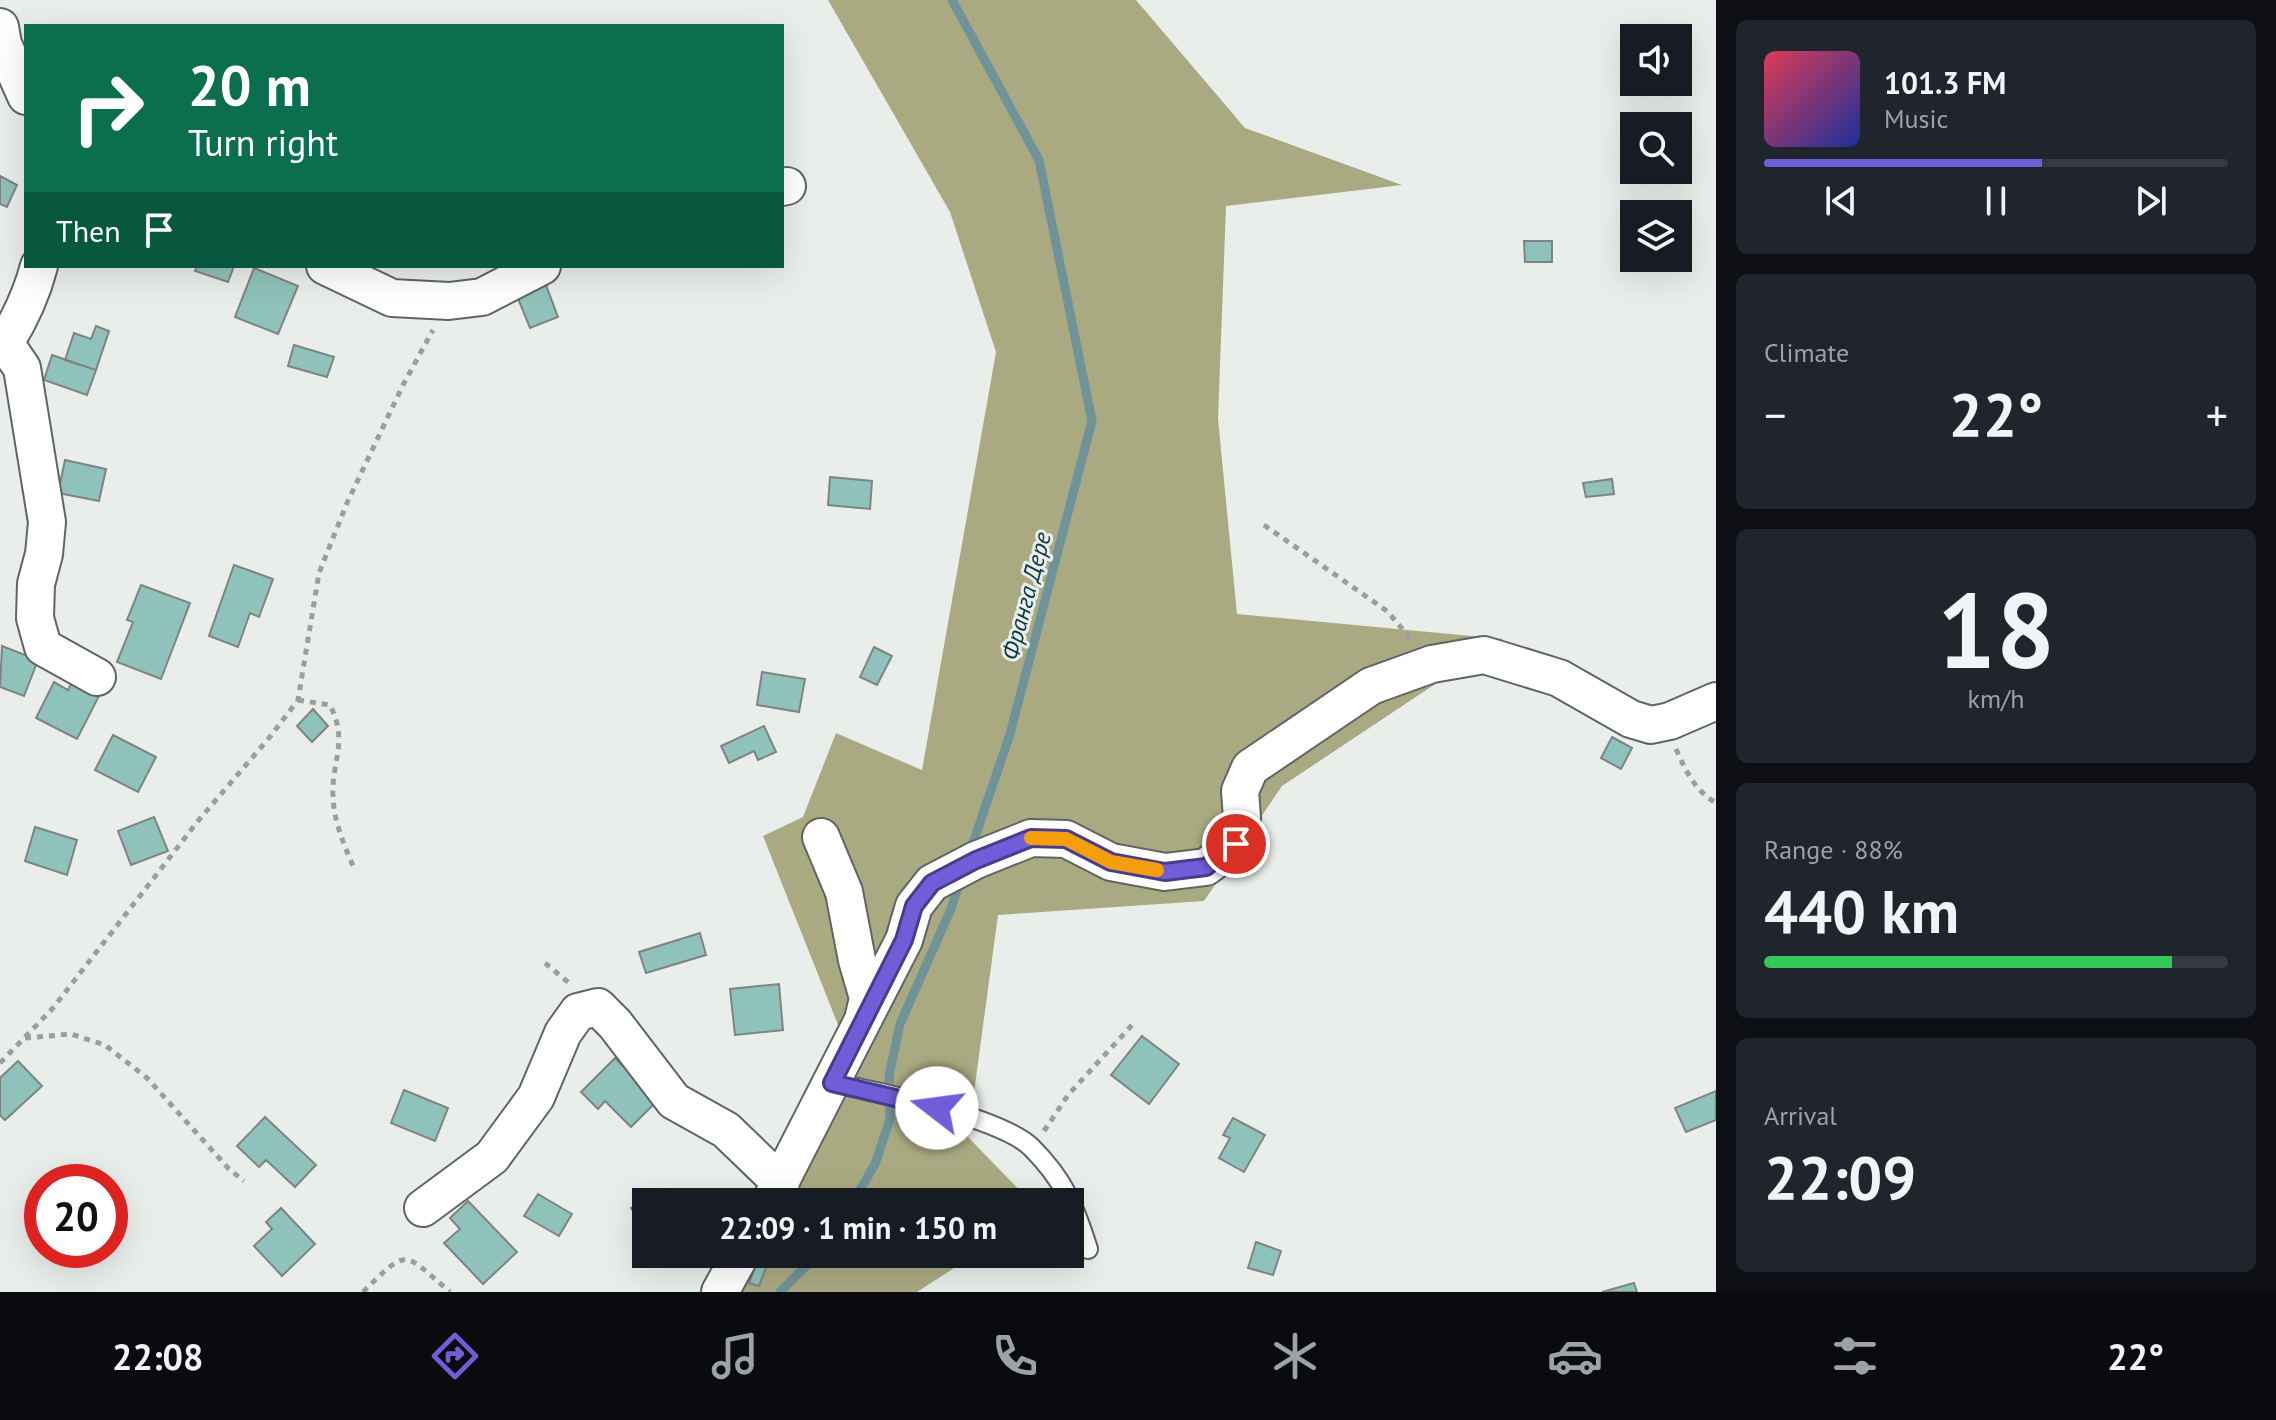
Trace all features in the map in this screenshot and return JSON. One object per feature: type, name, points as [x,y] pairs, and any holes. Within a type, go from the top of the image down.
[{"type":"street","points":[[0,27],[3,44],[24,91]]},
{"type":"street","points":[[38,268],[33,288],[3,343],[22,368],[47,522],[44,554],[36,584],[35,618],[43,647],[97,677]]},
{"type":"street","points":[[329,268],[392,298],[449,301],[482,297],[538,268]]},
{"type":"street","points":[[779,1188],[904,940],[914,906],[932,883],[976,860],[1031,838],[1066,839],[1111,862],[1165,872],[1206,867],[1236,844],[1242,818],[1240,791],[1250,768],[1371,686],[1432,664],[1484,655],[1559,678],[1631,719],[1651,725],[1670,721],[1716,701]]},
{"type":"street","points":[[821,837],[844,892],[868,998],[863,1020]]},
{"type":"street","points":[[423,1208],[492,1157],[536,1097],[563,1033],[578,1012],[598,1007],[615,1024],[674,1101],[726,1130],[772,1188]]},
{"type":"street","points":[[720,1292],[733,1268]]},
{"type":"lane","points":[[832,1083],[914,1101],[1011,1133],[1030,1146],[1061,1182],[1074,1204],[1088,1249]]},
{"type":"path","points":[[0,1063],[53,1008],[198,821],[298,700],[319,573],[347,503],[403,385],[449,301]]},
{"type":"path","points":[[1264,525],[1387,611],[1432,664]]},
{"type":"path","points":[[298,700],[330,705],[338,722],[339,753],[333,795],[339,832],[354,868]]},
{"type":"path","points":[[1670,721],[1672,740],[1688,775],[1703,796],[1716,803]]},
{"type":"path","points":[[1030,1146],[1047,1128],[1068,1095],[1133,1024]]},
{"type":"path","points":[[24,1038],[71,1034],[105,1045],[147,1078],[229,1169],[244,1181]]},
{"type":"path","points":[[363,1292],[395,1261],[403,1259],[412,1260],[450,1292]]},
{"type":"green space","points":[[828,0],[1136,0],[1245,128],[1402,185],[1226,206],[1218,419],[1237,614],[1503,639],[1282,786],[1204,901],[998,915],[968,1137],[1017,1188],[788,1188],[854,1065],[763,836],[803,817],[836,733],[922,770],[996,352],[950,212]]},
{"type":"green space","points":[[743,1268],[954,1268],[917,1292],[730,1292]]},
{"type":"building","points":[[0,176],[17,185],[7,207],[0,204]]},
{"type":"building","points":[[1524,241],[1552,241],[1552,262],[1525,262]]},
{"type":"building","points":[[196,268],[233,268],[228,282],[195,271]]},
{"type":"building","points":[[254,268],[298,286],[278,334],[235,317]]},
{"type":"building","points":[[546,285],[558,317],[530,328],[517,296]]},
{"type":"building","points":[[96,326],[109,331],[96,370],[65,360],[74,333],[91,339]]},
{"type":"building","points":[[294,345],[334,357],[327,377],[288,366]]},
{"type":"building","points":[[52,355],[96,370],[87,395],[44,380]]},
{"type":"building","points":[[65,460],[106,469],[99,501],[58,493]]},
{"type":"building","points":[[830,477],[872,481],[870,509],[828,505]]},
{"type":"building","points":[[1612,479],[1614,494],[1586,497],[1583,483]]},
{"type":"building","points":[[234,565],[273,579],[259,617],[250,613],[238,647],[209,636]]},
{"type":"building","points":[[141,585],[190,603],[161,679],[117,662],[133,622],[127,620]]},
{"type":"building","points":[[2,646],[38,660],[24,696],[0,687]]},
{"type":"building","points":[[874,647],[892,656],[877,685],[860,677]]},
{"type":"building","points":[[762,672],[805,679],[799,712],[757,705]]},
{"type":"building","points":[[73,680],[100,694],[77,739],[36,718],[54,682],[68,690]]},
{"type":"building","points":[[313,709],[328,726],[312,742],[297,726]]},
{"type":"building","points":[[764,726],[776,752],[758,760],[754,751],[729,763],[721,746]]},
{"type":"building","points":[[113,735],[156,757],[138,792],[95,770]]},
{"type":"building","points":[[1612,737],[1632,748],[1621,769],[1601,758]]},
{"type":"building","points":[[154,817],[168,851],[131,865],[118,831]]},
{"type":"building","points":[[35,827],[77,840],[67,875],[25,861]]},
{"type":"building","points":[[700,933],[706,955],[646,973],[639,952]]},
{"type":"building","points":[[779,984],[783,1030],[735,1035],[730,989]]},
{"type":"building","points":[[1142,1036],[1179,1064],[1149,1104],[1111,1075]]},
{"type":"building","points":[[615,1058],[657,1101],[631,1127],[605,1101],[598,1109],[581,1092]]},
{"type":"building","points":[[18,1061],[42,1086],[5,1120],[0,1115],[0,1078]]},
{"type":"building","points":[[404,1090],[448,1108],[435,1141],[391,1123]]},
{"type":"building","points":[[1716,1091],[1716,1120],[1686,1132],[1675,1108]]},
{"type":"building","points":[[265,1117],[316,1165],[295,1187],[266,1160],[259,1167],[237,1146]]},
{"type":"building","points":[[1233,1118],[1265,1135],[1244,1172],[1219,1158],[1230,1138],[1223,1135]]},
{"type":"building","points":[[538,1194],[572,1214],[559,1236],[524,1216]]},
{"type":"building","points":[[468,1201],[517,1252],[483,1284],[444,1243],[460,1229],[450,1218]]},
{"type":"building","points":[[281,1208],[315,1244],[282,1276],[254,1246],[272,1229],[266,1222]]},
{"type":"building","points":[[1256,1242],[1281,1251],[1273,1275],[1248,1268]]},
{"type":"building","points":[[755,1268],[766,1268],[759,1286],[749,1283]]},
{"type":"building","points":[[1634,1283],[1637,1292],[1602,1292]]},
{"type":"waterway","name":"Франга Дере","points":[[952,0],[1039,160],[1092,421],[1010,734],[970,852]]},
{"type":"waterway","name":"Франга Дере","points":[[861,1188],[875,1164],[890,1119],[889,1076],[900,1024],[951,909],[960,881]]},
{"type":"waterway","name":"Франга Дере","points":[[780,1292],[804,1268]]},
{"type":"slow traffic","points":[[1031,838],[1066,839],[1111,862],[1157,870]]},
{"type":"route","points":[[937,1108],[832,1083],[904,940],[914,906],[932,883],[976,860],[1031,838],[1066,839],[1111,862],[1165,872],[1206,867],[1236,844]]}]
